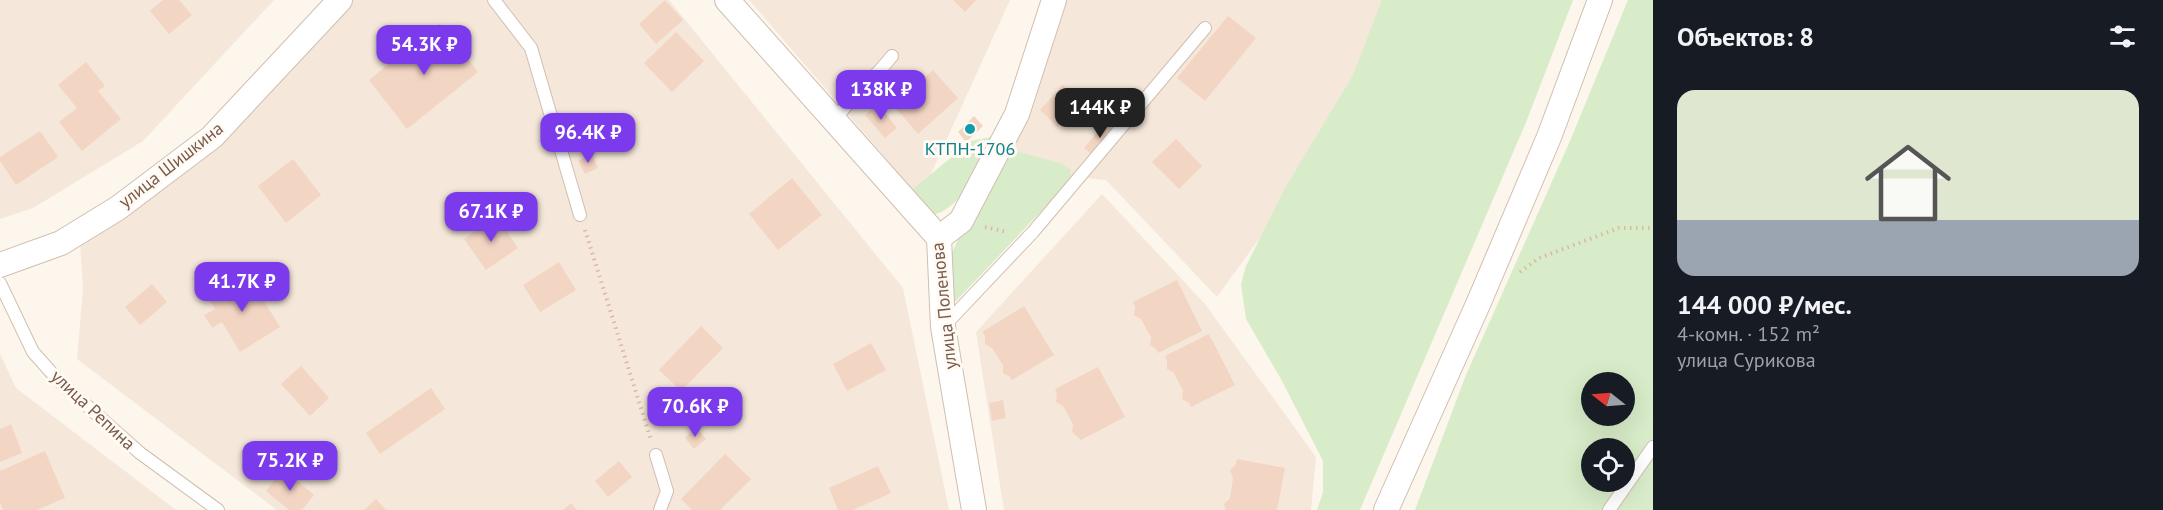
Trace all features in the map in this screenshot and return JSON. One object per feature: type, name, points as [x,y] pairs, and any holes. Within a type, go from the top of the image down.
[{"type":"street","name":"улица Шишкина","points":[[0,266],[61,243],[118,208],[212,137],[340,0]]},
{"type":"street","name":"улица Поленова","points":[[727,0],[939,238],[943,327],[974,510]]},
{"type":"street","points":[[939,238],[961,221],[1017,114],[1053,0]]},
{"type":"street","points":[[1386,510],[1479,302],[1549,137],[1600,0]]},
{"type":"lane","points":[[494,0],[531,48],[580,215]]},
{"type":"lane","points":[[943,327],[1033,232],[1204,28]]},
{"type":"lane","points":[[834,120],[892,56]]},
{"type":"lane","name":"улица Репина","points":[[0,283],[33,352],[58,380],[140,453],[218,510]]},
{"type":"lane","points":[[1609,510],[1653,447]]},
{"type":"lane","points":[[656,455],[667,491],[660,510]]},
{"type":"path","points":[[580,215],[656,455]]},
{"type":"path","points":[[961,221],[1004,232],[1033,232]]},
{"type":"path","points":[[1513,277],[1539,258],[1619,228],[1653,228]]},
{"type":"shaded area","points":[[0,0],[274,0],[143,141],[33,208],[0,219]]},
{"type":"shaded area","points":[[340,0],[669,0],[903,288],[949,510],[277,510],[77,359],[83,289],[80,242],[152,191]]},
{"type":"shaded area","points":[[749,0],[1010,0],[920,198]]},
{"type":"shaded area","points":[[1061,0],[1397,0],[1362,97],[1217,297],[1106,180],[1003,170]]},
{"type":"shaded area","points":[[1102,194],[1205,304],[1316,457],[1311,510],[1004,510],[976,332]]},
{"type":"shaded area","points":[[0,354],[16,388],[176,510],[0,510]]},
{"type":"green space","points":[[1382,0],[1573,0],[1527,120],[1360,510],[1317,510],[1323,492],[1323,461],[1282,381],[1246,319],[1241,284],[1246,266],[1285,188],[1353,75]]},
{"type":"green space","points":[[1628,0],[1653,0],[1653,510],[1415,510],[1466,375],[1570,141]]},
{"type":"green space","points":[[996,136],[959,198],[938,213],[925,216],[907,194],[971,141]]},
{"type":"green space","points":[[1008,149],[1060,163],[1070,169],[1071,176],[1068,183],[956,301],[951,302],[942,274],[964,227]]},
{"type":"building","points":[[163,0],[179,0],[192,15],[169,34],[150,11]]},
{"type":"building","points":[[665,0],[683,20],[656,44],[639,24]]},
{"type":"building","points":[[953,0],[976,0],[965,12]]},
{"type":"building","points":[[1228,16],[1256,38],[1205,101],[1177,78]]},
{"type":"building","points":[[440,23],[478,72],[407,129],[369,80]]},
{"type":"building","points":[[676,32],[704,61],[672,92],[644,63]]},
{"type":"building","points":[[86,62],[105,86],[98,91],[121,119],[82,151],[59,122],[77,108],[58,85]]},
{"type":"building","points":[[933,70],[958,98],[918,134],[893,105]]},
{"type":"building","points":[[1063,85],[1082,103],[1058,127],[1040,110]]},
{"type":"building","points":[[878,104],[897,128],[885,138],[865,115]]},
{"type":"building","name":"КТПН-1706","points":[[974,116],[983,126],[966,142],[958,132]]},
{"type":"building","points":[[1106,122],[1116,131],[1094,156],[1084,148]]},
{"type":"building","points":[[40,131],[58,157],[16,185],[0,161],[0,157]]},
{"type":"building","points":[[1176,139],[1202,166],[1179,189],[1152,162]]},
{"type":"building","points":[[592,154],[598,168],[585,174],[578,161]]},
{"type":"building","points":[[293,159],[321,195],[286,223],[258,186]]},
{"type":"building","points":[[792,178],[822,215],[778,250],[749,214]]},
{"type":"building","points":[[496,216],[518,248],[486,270],[464,239]]},
{"type":"building","points":[[559,262],[576,290],[540,312],[523,285]]},
{"type":"building","points":[[247,273],[280,327],[240,352],[222,322],[212,328],[204,315],[215,309],[208,297]]},
{"type":"building","points":[[1177,280],[1202,331],[1158,353],[1150,345],[1151,337],[1141,319],[1134,315],[1133,302]]},
{"type":"building","points":[[152,284],[167,302],[140,325],[125,307]]},
{"type":"building","points":[[1024,306],[1054,355],[1012,380],[1003,373],[1003,365],[992,348],[985,344],[985,336],[982,332]]},
{"type":"building","points":[[701,326],[723,348],[681,391],[659,370]]},
{"type":"building","points":[[1209,334],[1235,385],[1191,407],[1182,399],[1183,391],[1174,373],[1167,369],[1165,356]]},
{"type":"building","points":[[871,343],[886,370],[847,391],[833,364]]},
{"type":"building","points":[[301,366],[329,398],[310,416],[281,384]]},
{"type":"building","points":[[1098,367],[1125,417],[1081,440],[1072,432],[1073,424],[1063,406],[1056,402],[1055,389]]},
{"type":"building","points":[[431,388],[445,409],[380,454],[366,433]]},
{"type":"building","points":[[1003,400],[1006,418],[992,421],[989,403]]},
{"type":"building","points":[[11,424],[22,453],[0,462],[0,429]]},
{"type":"building","points":[[696,427],[706,439],[694,449],[685,438]]},
{"type":"building","points":[[45,451],[65,498],[37,510],[3,510],[0,503],[0,471]]},
{"type":"building","points":[[725,454],[751,479],[720,510],[692,510],[681,499]]},
{"type":"building","points":[[1237,459],[1285,468],[1277,510],[1226,510],[1224,504],[1230,498],[1233,478],[1230,470],[1236,464]]},
{"type":"building","points":[[619,461],[632,477],[608,497],[595,481]]},
{"type":"building","points":[[878,466],[891,493],[853,510],[838,510],[829,488]]},
{"type":"building","points":[[283,469],[314,495],[302,510],[289,510],[266,491]]},
{"type":"building","points":[[376,499],[386,510],[364,510]]},
{"type":"building","points":[[571,503],[577,510],[563,510]]},
{"type":"place","name":"КТПН-1706","points":[[970,129]]}]
